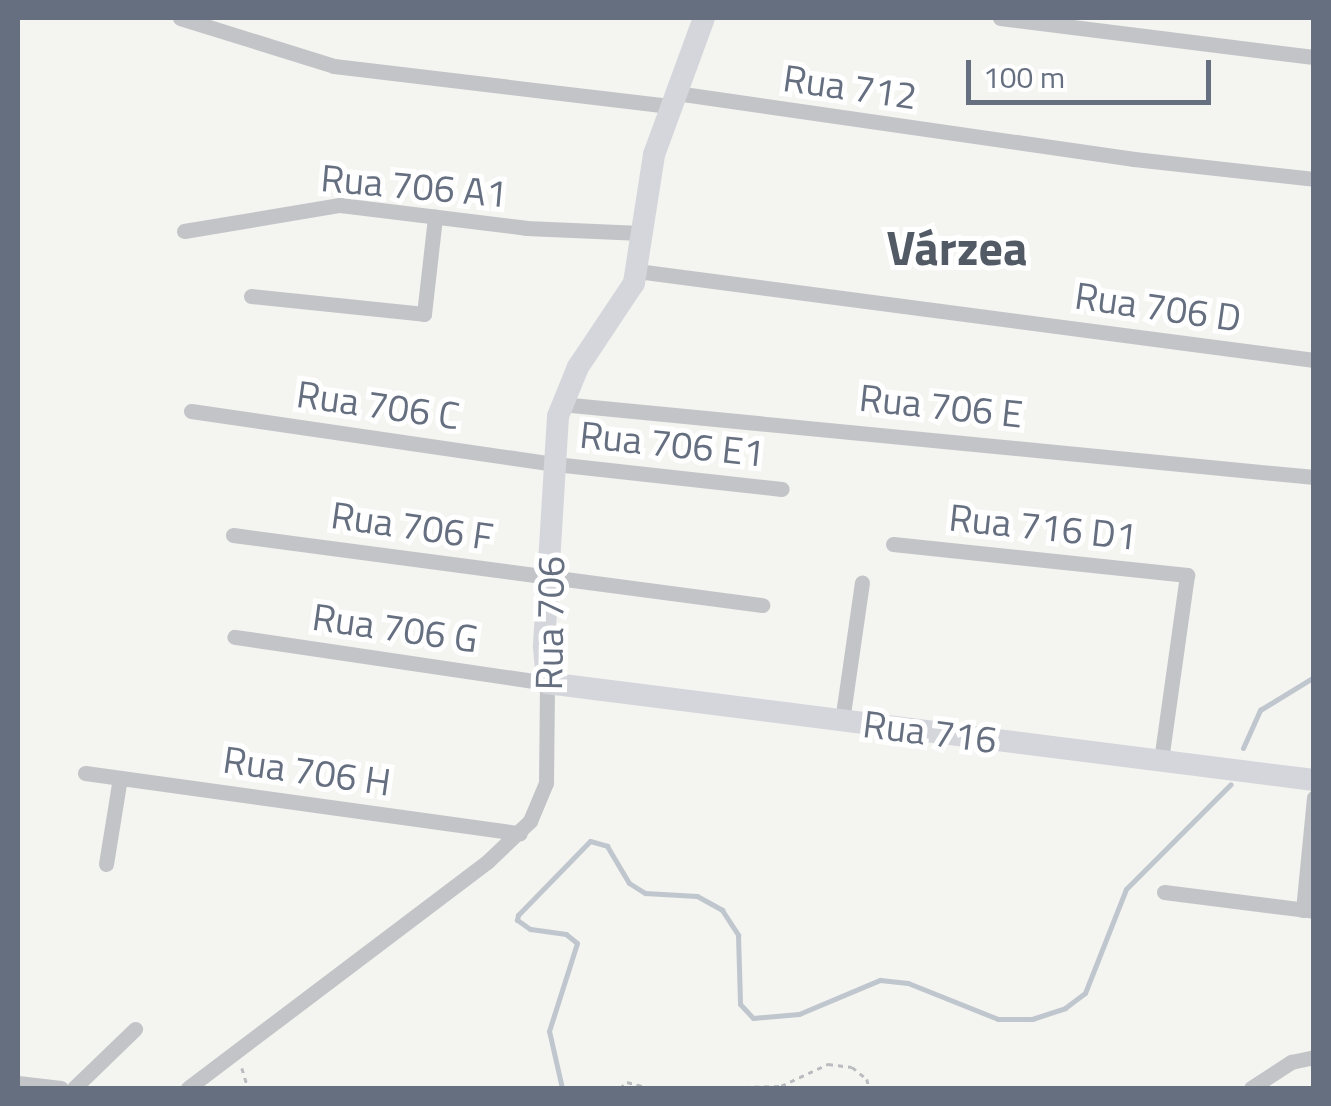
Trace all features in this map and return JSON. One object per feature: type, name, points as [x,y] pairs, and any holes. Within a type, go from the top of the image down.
[{"type":"street","name":"Rua 712","points":[[180,18],[334,66],[673,100],[1314,179]]},
{"type":"street","name":"Rua 706","points":[[188,1088],[404,928],[520,833],[538,808],[546,783],[544,647],[561,404],[578,366],[628,294],[637,271],[654,154],[704,18]]},
{"type":"street","points":[[1000,18],[1314,58]]},
{"type":"street","name":"Rua 706 A1","points":[[184,231],[324,205],[526,228],[642,234]]},
{"type":"street","points":[[251,296],[424,314],[435,217]]},
{"type":"street","name":"Rua 706 D","points":[[637,271],[1314,360]]},
{"type":"street","name":"Rua 706 E","points":[[561,404],[1314,478]]},
{"type":"street","name":"Rua 706 C","points":[[191,412],[555,464]]},
{"type":"street","name":"Rua 706 E1","points":[[555,464],[782,489]]},
{"type":"street","name":"Rua 706 F","points":[[233,535],[762,604]]},
{"type":"street","name":"Rua 716 D1","points":[[893,544],[1186,575],[1161,761]]},
{"type":"street","points":[[842,721],[862,582]]},
{"type":"street","name":"Rua 706 G","points":[[234,637],[547,684]]},
{"type":"street","name":"Rua 716","points":[[547,684],[1314,780]]},
{"type":"street","name":"Rua 706 H","points":[[86,773],[520,833]]},
{"type":"street","points":[[106,864],[120,778]]},
{"type":"street","points":[[1164,892],[1308,911],[1314,798]]},
{"type":"street","points":[[74,1088],[135,1029]]},
{"type":"street","points":[[1251,1088],[1290,1062],[1314,1058]]},
{"type":"street","points":[[18,1083],[62,1088]]},
{"type":"path","points":[[238,1052],[248,1088]]},
{"type":"path","points":[[704,1088],[781,1086],[828,1064],[852,1067],[867,1079],[869,1088]]},
{"type":"path","points":[[620,1088],[627,1082],[640,1082],[649,1088]]},
{"type":"waterway","points":[[1243,748],[1260,710],[1314,677]]},
{"type":"waterway","points":[[562,1088],[549,1031],[577,943],[566,934],[530,929],[517,920],[590,841],[607,846],[629,883],[645,893],[697,896],[722,910],[738,935],[740,1004],[753,1018],[799,1014],[880,980],[908,983],[998,1019],[1032,1019],[1065,1008],[1085,993],[1126,889],[1231,784]]},
{"type":"district","name":"Várzea","points":[[957,248]]}]
